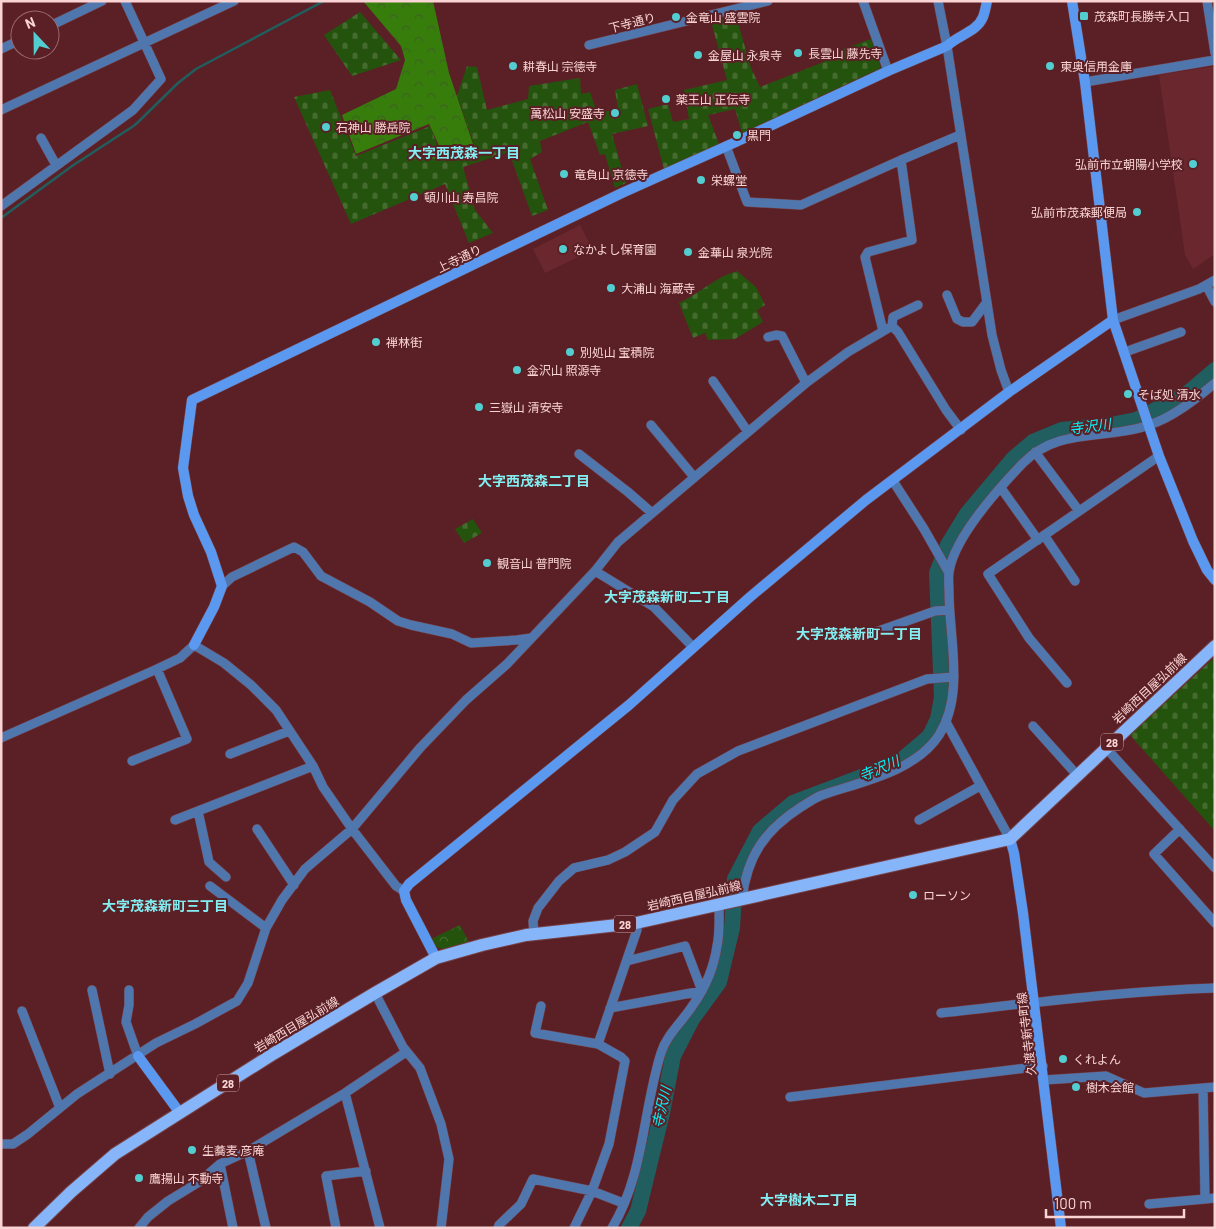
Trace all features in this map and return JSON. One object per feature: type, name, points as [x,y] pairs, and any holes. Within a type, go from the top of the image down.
[{"type":"main road","name":"岩崎西目屋弘前線","points":[[34,1228],[71,1192],[116,1154],[273,1054],[436,958],[482,945],[534,934],[636,923],[1010,839],[1215,646]]},
{"type":"street","points":[[60,21],[102,1]]},
{"type":"street","points":[[1,206],[133,110],[161,79],[125,1]]},
{"type":"street","points":[[1,110],[234,1]]},
{"type":"street","name":"下寺通り","points":[[589,45],[768,1]]},
{"type":"street","points":[[863,1],[888,71]]},
{"type":"street","points":[[938,1],[947,46],[987,302],[1001,370],[1009,392]]},
{"type":"street","name":"上寺通り","points":[[222,586],[211,552],[194,516],[183,468],[192,400],[622,194],[888,71],[947,46],[953,40],[976,28],[983,18],[988,1]]},
{"type":"street","points":[[1072,1],[1085,82],[1113,320],[1159,456],[1193,541],[1207,570],[1215,580]]},
{"type":"street","points":[[1207,1],[1215,53]]},
{"type":"street","points":[[1085,82],[1215,60]]},
{"type":"street","points":[[726,146],[747,202],[801,204],[960,135]]},
{"type":"street","points":[[41,138],[56,165]]},
{"type":"street","points":[[883,330],[865,257],[868,252],[912,240],[901,160]]},
{"type":"street","points":[[404,891],[409,884],[454,846],[629,705],[693,647],[845,518],[1009,392],[1113,320],[1198,290],[1215,280]]},
{"type":"street","points":[[1206,285],[1215,302]]},
{"type":"street","points":[[947,295],[957,319],[963,322],[972,322],[987,302]]},
{"type":"street","points":[[892,326],[893,317],[918,306]]},
{"type":"street","points":[[1,1144],[13,1144],[77,1094],[156,1043],[236,1001],[248,983],[266,928],[282,900],[305,869],[352,830],[420,748],[466,700],[507,664],[595,571],[618,542],[806,383],[848,352],[892,326]]},
{"type":"street","points":[[892,326],[898,332],[946,410],[961,430]]},
{"type":"street","points":[[1125,352],[1181,332]]},
{"type":"street","points":[[768,337],[782,336],[806,383]]},
{"type":"street","points":[[713,380],[748,432]]},
{"type":"street","points":[[740,899],[744,877],[753,856],[769,832],[790,814],[819,796],[902,768],[921,754],[938,737],[946,722],[952,700],[949,573],[954,552],[964,535],[1024,462],[1049,443],[1082,435],[1110,434],[1149,423],[1190,403],[1215,383]]},
{"type":"street","points":[[651,425],[694,477]]},
{"type":"street","points":[[1035,452],[1079,511]]},
{"type":"street","points":[[579,454],[652,513]]},
{"type":"street","points":[[1067,683],[1029,638],[988,574],[1159,456]]},
{"type":"street","points":[[893,481],[938,552],[949,573]]},
{"type":"street","points":[[1001,488],[1075,580]]},
{"type":"street","points":[[1,738],[180,658],[194,645],[214,607],[222,586],[232,577],[294,547],[303,552],[321,576],[370,602],[398,620],[411,625],[452,634],[471,643],[530,638]]},
{"type":"street","points":[[595,571],[654,607],[693,647]]},
{"type":"street","points":[[873,633],[935,611],[949,610]]},
{"type":"street","points":[[194,645],[224,663],[251,684],[276,710],[352,830],[396,886],[404,891],[406,900],[436,958]]},
{"type":"street","points":[[132,761],[187,739],[157,669]]},
{"type":"street","points":[[534,934],[533,921],[538,908],[559,881],[574,868],[608,860],[625,852],[655,832],[673,800],[696,774],[738,751],[825,720],[927,679],[952,677]]},
{"type":"street","points":[[946,722],[1010,839]]},
{"type":"street","points":[[1033,726],[1077,775]]},
{"type":"street","points":[[230,754],[289,730]]},
{"type":"street","points":[[1106,748],[1215,868]]},
{"type":"street","points":[[176,820],[313,766]]},
{"type":"street","points":[[919,820],[980,786]]},
{"type":"street","points":[[198,810],[209,862],[226,877]]},
{"type":"street","points":[[257,829],[294,885]]},
{"type":"street","points":[[1180,829],[1154,854],[1215,923]]},
{"type":"street","name":"久渡寺新寺町線","points":[[1010,839],[1024,913],[1062,1228]]},
{"type":"street","points":[[210,886],[266,928]]},
{"type":"street","points":[[612,1228],[634,1177],[652,1086],[662,1050],[677,1025],[702,991],[717,946],[721,904]]},
{"type":"street","points":[[598,1044],[637,930],[636,923]]},
{"type":"street","points":[[627,961],[685,946],[702,991]]},
{"type":"street","points":[[941,1013],[1186,989],[1215,988]]},
{"type":"street","points":[[92,990],[110,1074]]},
{"type":"street","points":[[129,990],[126,1022],[138,1056],[180,1114]]},
{"type":"street","points":[[610,1008],[702,991]]},
{"type":"street","points":[[375,993],[406,1052],[420,1068],[441,1124],[449,1159],[441,1228]]},
{"type":"street","points":[[541,1006],[535,1033],[598,1044],[622,1057],[625,1061],[609,1144],[592,1191],[574,1228]]},
{"type":"street","points":[[22,1011],[60,1108]]},
{"type":"street","points":[[139,1228],[148,1216],[199,1182],[220,1164],[248,1151],[345,1093],[406,1052]]},
{"type":"street","points":[[790,1097],[1043,1066]]},
{"type":"street","points":[[1044,1080],[1106,1076],[1144,1093],[1215,1087]]},
{"type":"street","points":[[1203,1088],[1205,1198]]},
{"type":"street","points":[[345,1093],[380,1228]]},
{"type":"street","points":[[248,1151],[266,1228]]},
{"type":"street","points":[[220,1164],[233,1228]]},
{"type":"street","points":[[336,1228],[326,1176],[366,1171]]},
{"type":"street","points":[[498,1228],[521,1204],[533,1179],[592,1191],[623,1204]]},
{"type":"street","points":[[1149,1204],[1215,1198]]},
{"type":"shaded area","name":"弘前市立朝陽小学校","points":[[1215,66],[1215,254],[1193,269],[1185,255],[1159,75]]},
{"type":"shaded area","name":"なかよし保育園","points":[[580,225],[593,250],[545,273],[533,249]]},
{"type":"green space","points":[[363,1],[433,1],[449,73],[473,144],[441,150],[429,124],[356,154],[342,115],[396,89],[405,60],[401,46]]},
{"type":"green space","points":[[360,12],[401,60],[352,76],[324,35]]},
{"type":"green space","points":[[736,16],[751,68],[760,87],[826,61],[824,56],[871,39],[881,68],[742,133],[735,109],[708,115],[719,144],[664,169],[648,109],[668,104],[673,122],[689,119],[684,90],[727,80],[711,21]]},
{"type":"green space","points":[[467,66],[477,67],[487,110],[528,99],[529,86],[580,78],[581,94],[590,92],[597,113],[618,109],[615,90],[637,84],[648,126],[612,134],[626,183],[615,188],[605,154],[600,155],[588,122],[540,141],[542,152],[530,159],[548,210],[532,216],[509,152],[463,167],[475,210],[493,233],[469,243],[445,184],[351,224],[294,97],[330,90],[356,156],[430,126],[440,153],[474,145],[457,96]]},
{"type":"green space","points":[[737,271],[756,287],[765,305],[757,310],[763,322],[735,339],[708,340],[705,333],[693,338],[679,303],[721,277]]},
{"type":"green space","points":[[473,519],[482,533],[464,543],[455,529]]},
{"type":"green space","points":[[1215,657],[1215,831],[1130,735]]},
{"type":"green space","points":[[460,925],[469,942],[446,950],[436,947],[431,939]]},
{"type":"waterway","points":[[1,218],[72,166],[135,125],[178,83],[196,69],[324,1]]},
{"type":"waterway","name":"寺沢川","points":[[629,1228],[638,1211],[662,1113],[673,1056],[692,1019],[719,982],[732,928],[735,879],[760,831],[793,803],[903,759],[930,736],[938,719],[942,697],[937,573],[948,545],[967,514],[1014,458],[1033,442],[1062,430],[1136,420],[1188,393],[1215,370]]},
{"type":"place","name":"茂森町長勝寺入口","points":[[1084,16]]},
{"type":"place","name":"金竜山 盛雲院","points":[[676,17]]},
{"type":"place","name":"長雲山 藤先寺","points":[[798,53]]},
{"type":"place","name":"金屋山 永泉寺","points":[[698,55]]},
{"type":"place","name":"耕春山 宗徳寺","points":[[513,66]]},
{"type":"place","name":"東奥信用金庫","points":[[1050,66]]},
{"type":"place","name":"薬王山 正伝寺","points":[[666,99]]},
{"type":"place","name":"萬松山 安盛寺","points":[[615,113]]},
{"type":"place","name":"石神山 勝岳院","points":[[326,127]]},
{"type":"place","name":"黒門","points":[[737,135]]},
{"type":"place","name":"弘前市立朝陽小学校","points":[[1193,164]]},
{"type":"place","name":"竜負山 京徳寺","points":[[564,174]]},
{"type":"place","name":"栄螺堂","points":[[701,180]]},
{"type":"place","name":"頓川山 寿昌院","points":[[414,197]]},
{"type":"place","name":"弘前市茂森郵便局","points":[[1137,212]]},
{"type":"place","name":"なかよし保育園","points":[[563,249]]},
{"type":"place","name":"金華山 泉光院","points":[[688,252]]},
{"type":"place","name":"大浦山 海蔵寺","points":[[611,288]]},
{"type":"place","name":"禅林街","points":[[376,342]]},
{"type":"place","name":"別処山 宝積院","points":[[570,352]]},
{"type":"place","name":"金沢山 照源寺","points":[[517,370]]},
{"type":"place","name":"そば処 清水","points":[[1128,394]]},
{"type":"place","name":"三嶽山 清安寺","points":[[479,407]]},
{"type":"place","name":"観音山 普門院","points":[[487,563]]},
{"type":"place","name":"ローソン","points":[[913,895]]},
{"type":"place","name":"くれよん","points":[[1063,1059]]},
{"type":"place","name":"樹木会館","points":[[1076,1087]]},
{"type":"place","name":"生蕎麦 彦庵","points":[[192,1150]]},
{"type":"place","name":"鷹揚山 不動寺","points":[[139,1178]]},
{"type":"district","name":"大字西茂森一丁目","points":[[464,152]]},
{"type":"district","name":"大字西茂森二丁目","points":[[534,480]]},
{"type":"district","name":"大字茂森新町二丁目","points":[[667,596]]},
{"type":"district","name":"大字茂森新町一丁目","points":[[859,633]]},
{"type":"district","name":"大字茂森新町三丁目","points":[[165,905]]},
{"type":"district","name":"大字樹木二丁目","points":[[809,1199]]}]
